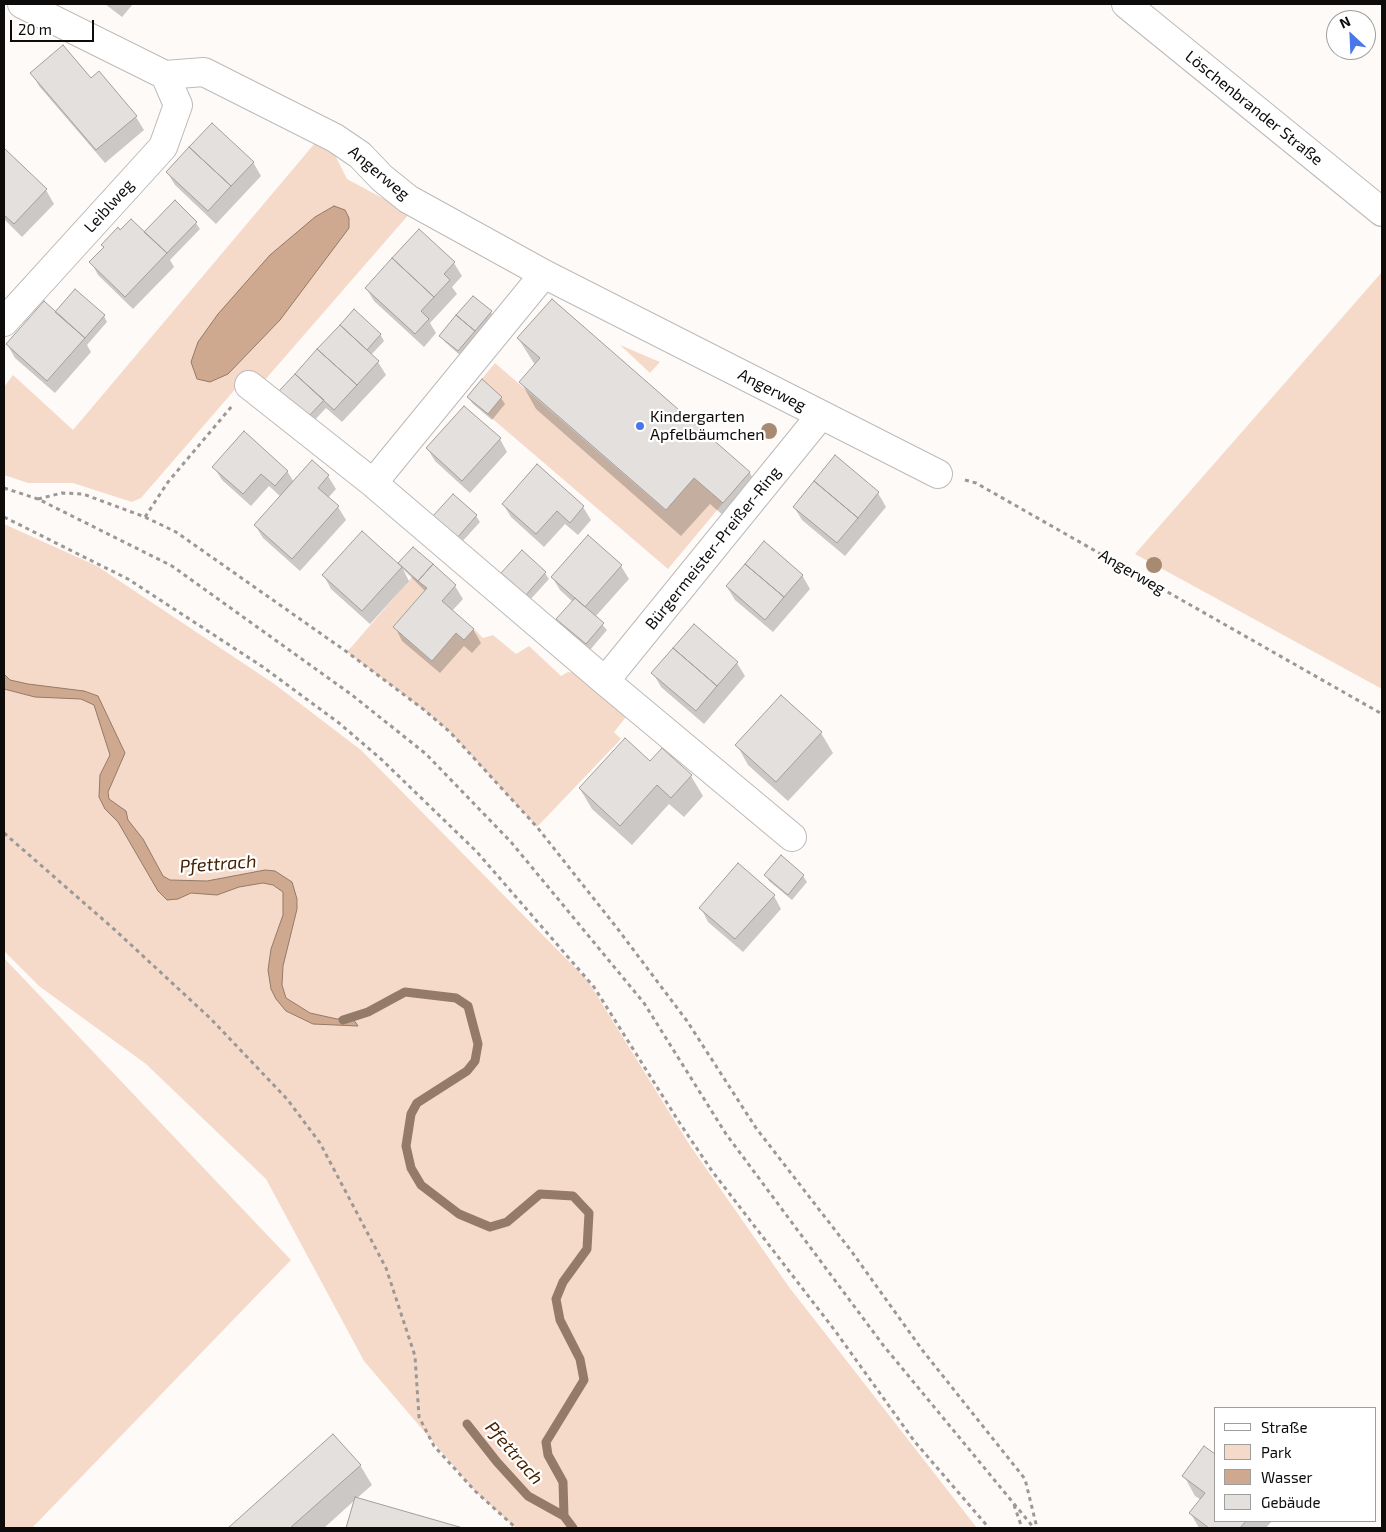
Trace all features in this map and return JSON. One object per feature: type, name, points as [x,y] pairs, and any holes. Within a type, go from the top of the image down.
[{"type":"street","points":[[22,4],[165,75]]},
{"type":"street","name":"Löschenbrander Straße","points":[[1126,4],[1382,212]]},
{"type":"street","name":"Angerweg","points":[[165,75],[204,72],[335,138],[360,155],[382,178],[408,199],[544,274],[938,474]]},
{"type":"street","name":"Leiblweg","points":[[4,322],[163,147],[178,105],[165,75]]},
{"type":"street","points":[[373,483],[544,274]]},
{"type":"street","points":[[249,385],[373,483],[605,681],[792,837]]},
{"type":"street","name":"Bürgermeister-Preißer-Ring","points":[[605,681],[822,416]]},
{"type":"path","points":[[144,517],[168,482],[249,385]]},
{"type":"path","name":"Angerweg","points":[[938,474],[976,482],[1382,714]]},
{"type":"path","points":[[4,488],[38,498],[172,566],[352,695],[426,754],[511,842],[644,1003],[726,1134],[883,1345],[1012,1503],[1036,1528]]},
{"type":"path","points":[[38,498],[62,493],[83,494],[144,517],[176,532],[423,709],[450,732],[537,827],[687,1021],[756,1128],[852,1252],[923,1351],[1025,1479],[1036,1528]]},
{"type":"path","points":[[4,517],[128,579],[263,667],[339,723],[381,759],[477,852],[594,987],[712,1171],[836,1332],[915,1442],[989,1528]]},
{"type":"path","points":[[4,833],[115,930],[211,1019],[288,1099],[320,1143],[386,1268],[415,1356],[419,1418],[434,1446],[475,1491],[516,1528]]},
{"type":"path","points":[[1012,1503],[1022,1528]]},
{"type":"green space","points":[[315,143],[333,151],[347,179],[410,213],[264,381],[250,372],[141,498],[132,502],[73,483],[28,483],[4,475],[4,387],[13,375],[73,430]]},
{"type":"green space","points":[[1382,272],[1382,689],[1135,554]]},
{"type":"green space","points":[[620,345],[660,362],[650,373]]},
{"type":"green space","points":[[495,363],[665,510],[694,478],[723,503],[668,569],[467,397]]},
{"type":"green space","points":[[4,524],[97,566],[273,683],[361,750],[588,981],[689,1144],[789,1287],[977,1528],[516,1528],[475,1491],[364,1361],[266,1179],[146,1064],[39,986],[4,951]]},
{"type":"green space","points":[[413,576],[427,588],[393,627],[431,661],[456,633],[464,640],[474,629],[483,638],[493,635],[516,654],[529,646],[561,676],[568,672],[577,673],[626,717],[614,732],[621,739],[537,827],[450,732],[423,709],[347,652]]},
{"type":"green space","points":[[4,958],[291,1260],[32,1528],[4,1528]]},
{"type":"water","points":[[334,206],[345,210],[349,218],[349,228],[280,320],[228,374],[210,382],[197,379],[191,362],[198,342],[218,314],[270,255],[315,217]]},
{"type":"water","points":[[4,674],[10,680],[84,691],[98,696],[125,753],[108,792],[109,799],[126,811],[128,820],[143,839],[163,876],[170,880],[207,881],[265,870],[275,871],[292,882],[297,899],[297,909],[283,966],[282,985],[286,998],[310,1013],[337,1019],[351,1016],[358,1026],[313,1024],[286,1011],[276,999],[271,989],[268,970],[271,949],[283,915],[283,892],[273,885],[263,883],[239,887],[217,895],[191,893],[178,899],[167,900],[158,891],[118,822],[105,809],[99,797],[100,775],[110,755],[94,705],[81,699],[35,697],[4,689]]},
{"type":"building","points":[[63,45],[91,78],[99,71],[137,116],[96,150],[30,73]]},
{"type":"building","points":[[212,123],[254,162],[231,186],[189,147]]},
{"type":"building","points":[[189,147],[231,186],[208,211],[166,172]]},
{"type":"building","points":[[4,148],[47,189],[14,224],[4,215]]},
{"type":"building","points":[[175,200],[197,222],[167,253],[144,232]]},
{"type":"building","points":[[131,219],[167,253],[125,297],[89,262],[104,247],[101,245],[118,227],[120,230]]},
{"type":"building","points":[[419,229],[455,262],[444,274],[450,280],[434,297],[392,258]]},
{"type":"building","points":[[392,258],[434,297],[421,311],[429,319],[415,334],[365,288]]},
{"type":"building","points":[[75,289],[105,315],[85,338],[55,312]]},
{"type":"building","points":[[473,296],[492,311],[475,331],[456,315]]},
{"type":"building","points":[[552,299],[750,472],[723,503],[694,478],[666,510],[519,382],[540,358],[517,338]]},
{"type":"building","points":[[44,301],[85,338],[47,381],[6,344]]},
{"type":"building","points":[[354,309],[381,334],[367,350],[340,325]]},
{"type":"building","points":[[456,315],[475,331],[458,351],[439,336]]},
{"type":"building","points":[[340,325],[379,361],[357,385],[317,349]]},
{"type":"building","points":[[317,349],[357,385],[334,410],[295,374]]},
{"type":"building","points":[[295,374],[324,400],[308,417],[279,391]]},
{"type":"building","points":[[482,379],[502,397],[488,414],[467,397]]},
{"type":"building","points":[[464,406],[501,438],[462,481],[426,448]]},
{"type":"building","points":[[244,431],[288,471],[275,486],[261,474],[243,494],[212,467]]},
{"type":"building","points":[[835,455],[879,492],[858,518],[814,481]]},
{"type":"building","points":[[312,460],[329,475],[318,488],[339,506],[292,559],[254,525]]},
{"type":"building","points":[[537,464],[584,506],[570,523],[557,511],[536,534],[502,504]]},
{"type":"building","points":[[814,481],[858,518],[837,543],[793,507]]},
{"type":"building","points":[[453,494],[477,515],[457,538],[433,516]]},
{"type":"building","points":[[362,531],[402,567],[362,611],[322,575]]},
{"type":"building","points":[[588,535],[622,565],[585,607],[551,577]]},
{"type":"building","points":[[764,541],[803,575],[784,597],[745,564]]},
{"type":"building","points":[[413,547],[433,564],[418,581],[398,563]]},
{"type":"building","points":[[522,550],[546,572],[526,595],[501,573]]},
{"type":"building","points":[[433,564],[456,585],[442,601],[474,629],[464,640],[456,633],[432,661],[393,627],[427,588],[418,581]]},
{"type":"building","points":[[745,564],[784,597],[765,620],[726,586]]},
{"type":"building","points":[[575,598],[604,623],[586,644],[556,619]]},
{"type":"building","points":[[694,624],[738,662],[717,686],[673,648]]},
{"type":"building","points":[[673,648],[717,686],[696,711],[651,673]]},
{"type":"building","points":[[781,695],[822,732],[776,782],[735,745]]},
{"type":"building","points":[[625,738],[650,761],[662,748],[692,775],[671,798],[657,785],[620,826],[579,788]]},
{"type":"building","points":[[781,855],[804,875],[788,895],[764,875]]},
{"type":"building","points":[[738,863],[775,895],[735,939],[699,908]]},
{"type":"building","points":[[333,1434],[361,1465],[290,1528],[228,1528]]},
{"type":"building","points":[[1204,1446],[1214,1453],[1214,1522],[1245,1522],[1240,1528],[1209,1528],[1189,1513],[1205,1493],[1182,1476]]},
{"type":"building","points":[[355,1497],[463,1528],[346,1528]]},
{"type":"waterway","name":"Pfettrach","points":[[343,1020],[368,1012],[405,992],[456,998],[468,1006],[478,1044],[475,1061],[467,1071],[417,1103],[411,1114],[406,1146],[411,1168],[421,1185],[459,1214],[490,1227],[507,1222],[540,1194],[573,1196],[589,1213],[587,1249],[563,1282],[556,1299],[560,1320],[580,1359],[584,1380],[546,1442],[548,1455],[563,1482],[564,1516],[573,1528]]},
{"type":"waterway","name":"Pfettrach","points":[[467,1424],[497,1462],[528,1496],[564,1516]]},
{"type":"place","name":"Kindergarten Apfelbäumchen","points":[[640,426]]}]
